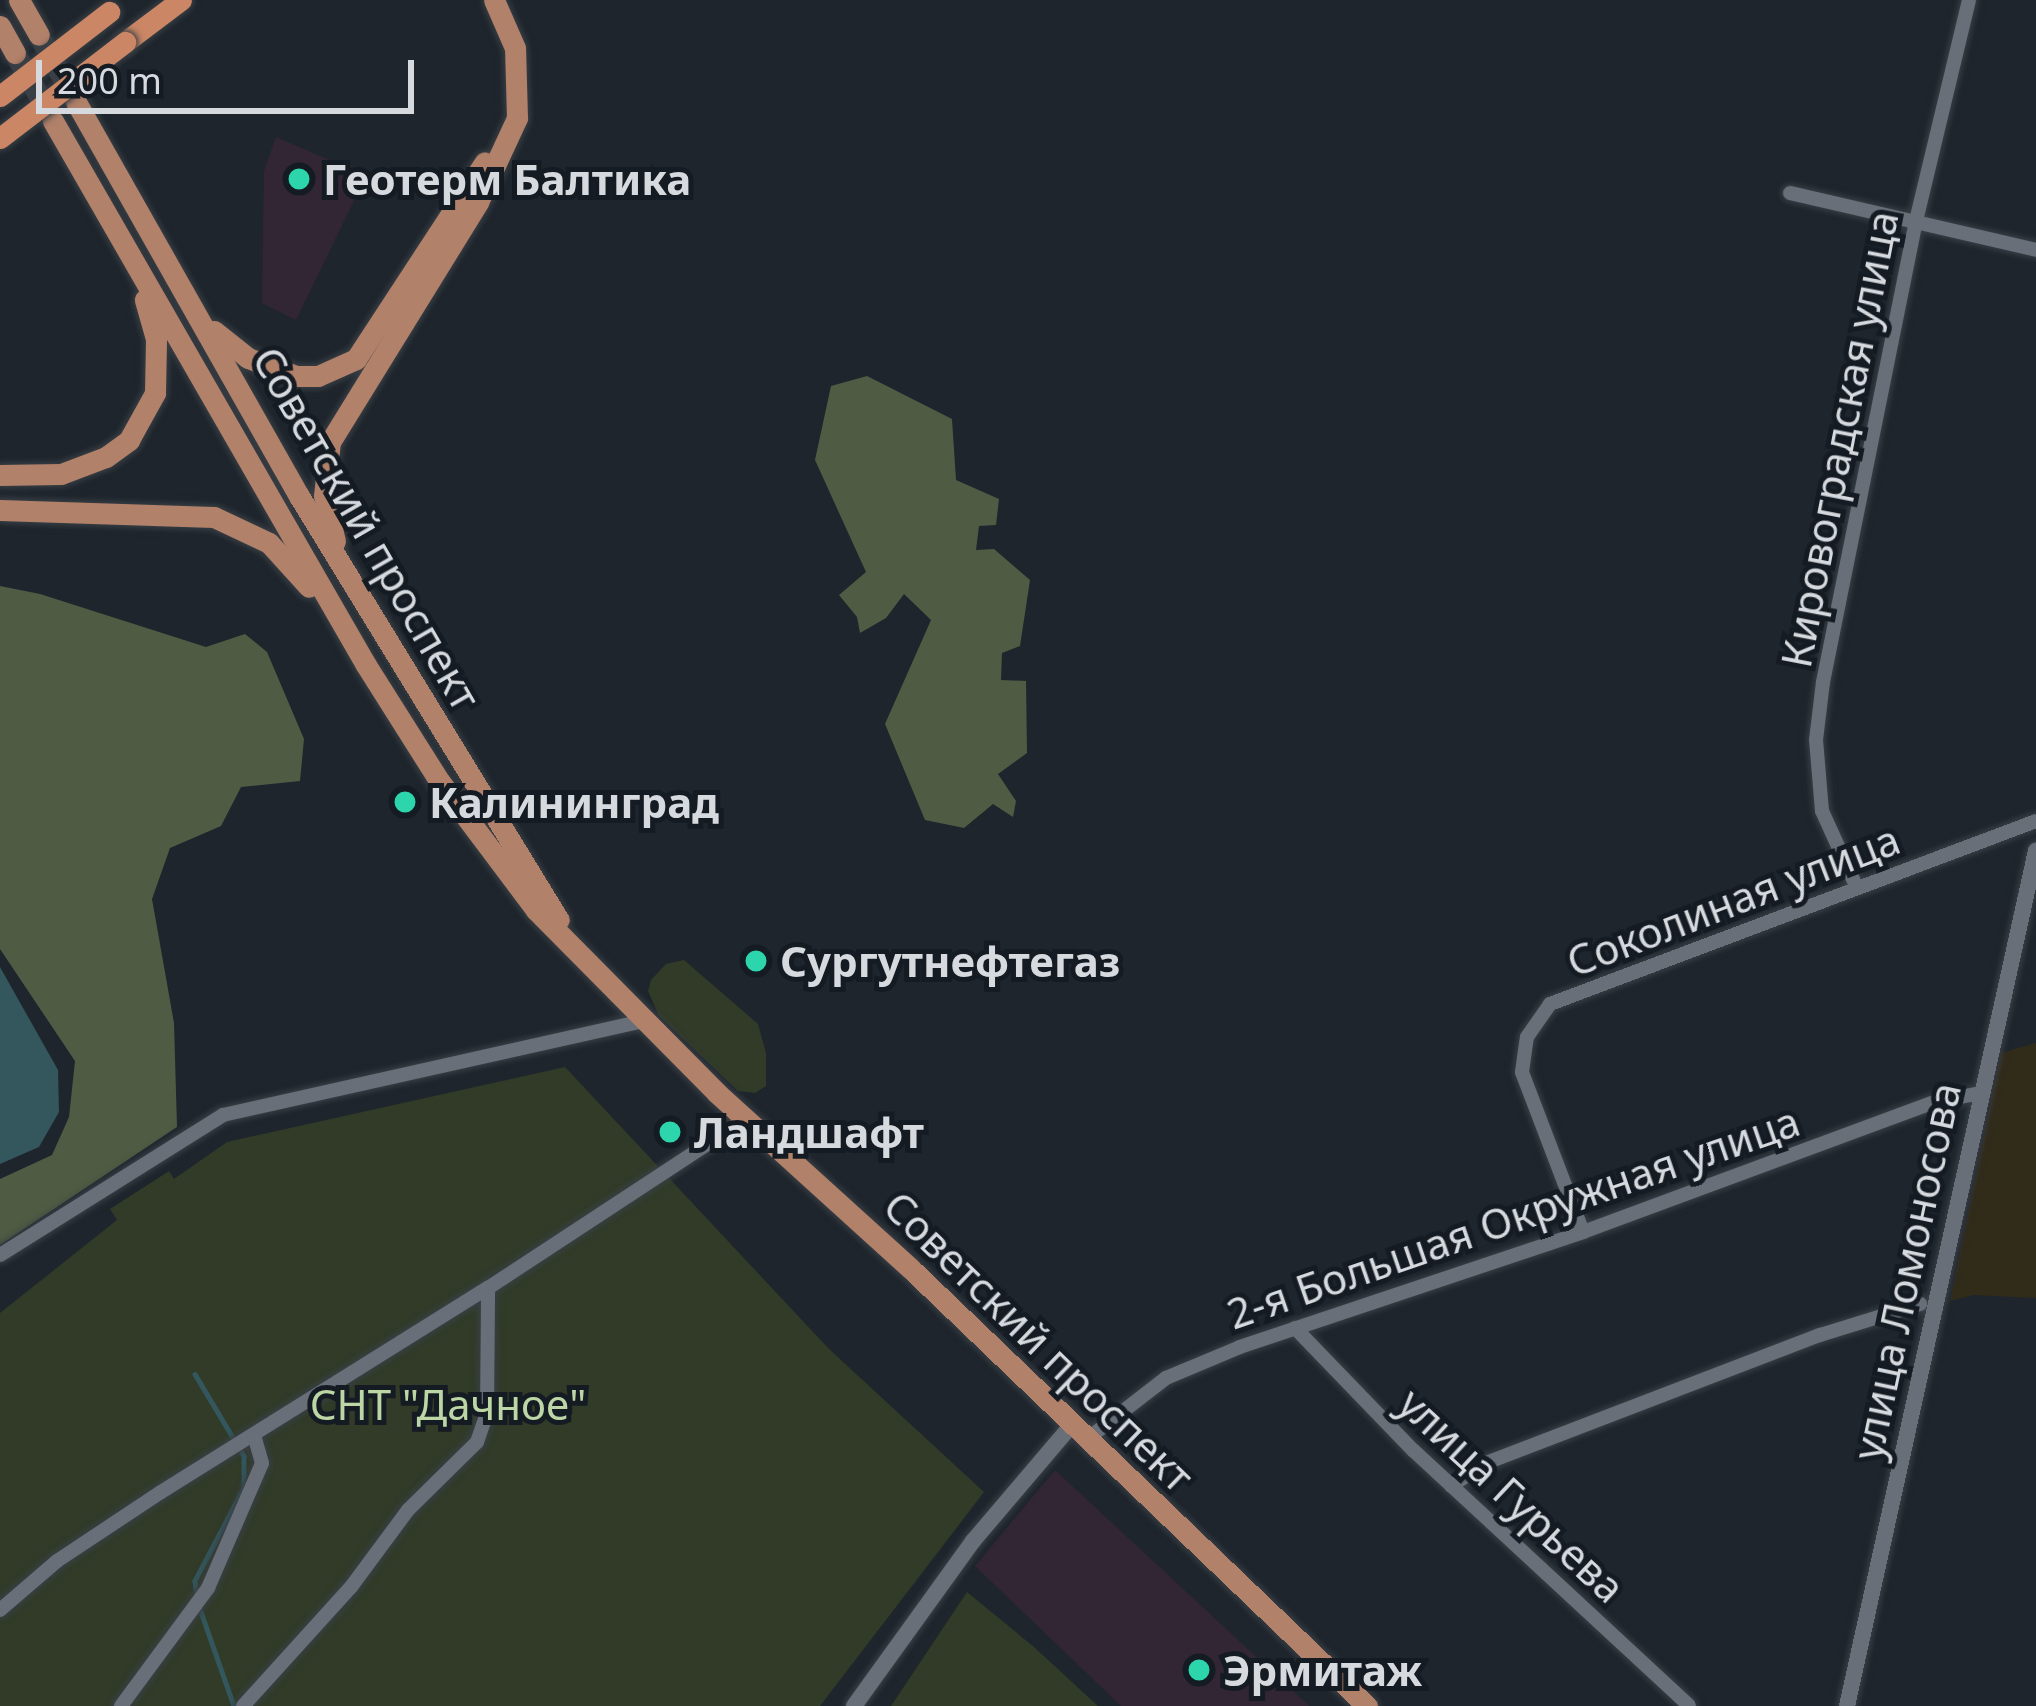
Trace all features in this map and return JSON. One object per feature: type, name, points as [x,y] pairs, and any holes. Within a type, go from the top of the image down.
[{"type":"highway","points":[[0,138],[182,0]]},
{"type":"highway","points":[[0,95],[117,6]]},
{"type":"main road","points":[[19,0],[39,34]]},
{"type":"main road","points":[[204,323],[248,358],[296,376],[337,370],[371,344],[488,156],[506,116],[508,76],[481,0]]},
{"type":"main road","points":[[351,584],[324,496],[330,442],[478,202],[517,118],[515,48],[494,0]]},
{"type":"main road","points":[[0,26],[15,52]]},
{"type":"main road","name":"Советский проспект","points":[[76,102],[351,584],[548,903],[606,983]]},
{"type":"main road","name":"Советский проспект","points":[[53,121],[366,665],[479,835],[536,910],[745,1119],[910,1268],[1366,1706]]},
{"type":"main road","points":[[0,475],[48,476],[86,468],[128,440],[146,418],[158,363],[152,316],[103,206]]},
{"type":"main road","points":[[0,510],[190,515],[235,523],[269,543],[294,567],[366,665]]},
{"type":"street","name":"Кировоградская улица","points":[[1857,888],[1822,811],[1816,740],[1823,682],[1916,225],[1969,0]]},
{"type":"street","points":[[1790,193],[2036,250]]},
{"type":"street","name":"Соколиная улица","points":[[1583,1232],[1522,1072],[1521,1056],[1538,1018],[1550,1004],[2036,820]]},
{"type":"street","name":"улица Ломоносова","points":[[1847,1706],[2036,850]]},
{"type":"street","points":[[0,1255],[223,1115],[643,1021]]},
{"type":"street","name":"2-я Большая Окружная улица","points":[[1078,1434],[1166,1378],[1295,1328],[1583,1232],[1935,1102],[1981,1094]]},
{"type":"street","points":[[0,1610],[57,1562],[745,1119]]},
{"type":"street","points":[[243,1706],[351,1587],[408,1510],[477,1442],[487,1413],[488,1288]]},
{"type":"street","points":[[1451,1486],[1486,1463],[1820,1334],[1920,1304]]},
{"type":"street","name":"улица Гурьева","points":[[1295,1328],[1451,1486],[1689,1706]]},
{"type":"street","points":[[854,1706],[973,1541],[1078,1434]]},
{"type":"street","points":[[122,1706],[208,1588],[262,1463],[254,1435]]},
{"type":"shaded area","points":[[276,137],[366,176],[296,320],[262,303],[264,171]]},
{"type":"shaded area","points":[[2036,1043],[2036,1298],[1974,1295],[1950,1301],[2001,1053]]},
{"type":"shaded area","points":[[1055,1470],[1309,1706],[1121,1706],[975,1566]]},
{"type":"green space","points":[[867,376],[952,419],[956,480],[999,499],[996,525],[979,526],[976,550],[994,549],[1030,580],[1020,646],[1002,653],[1001,680],[1026,681],[1027,753],[998,774],[1016,801],[1013,817],[993,804],[964,828],[925,820],[885,724],[931,620],[904,594],[886,618],[860,633],[857,617],[839,595],[866,572],[815,460],[831,386]]},
{"type":"green space","points":[[0,586],[40,594],[206,647],[245,634],[267,652],[304,739],[300,781],[241,787],[221,826],[170,848],[152,899],[174,1023],[177,1127],[0,1245],[0,1179],[52,1155],[69,1117],[75,1061],[0,949]]},
{"type":"green space","points":[[684,960],[758,1024],[766,1053],[766,1086],[755,1093],[738,1091],[659,1016],[648,991],[651,980],[666,964]]},
{"type":"green space","name":"СНТ \"Дачное\"","points":[[565,1067],[829,1349],[984,1492],[820,1706],[0,1706],[0,1313],[117,1220],[110,1209],[169,1171],[174,1179],[227,1142]]},
{"type":"green space","points":[[967,1592],[1034,1647],[1098,1706],[891,1706]]},
{"type":"water","points":[[0,967],[58,1070],[59,1112],[39,1147],[0,1164]]},
{"type":"waterway","points":[[195,1374],[244,1456],[244,1488],[195,1581],[197,1595]]},
{"type":"waterway","points":[[199,1606],[234,1706]]},
{"type":"tunnel","points":[[39,35],[76,101]]},
{"type":"tunnel","points":[[15,53],[53,120]]},
{"type":"place","name":"Геотерм Балтика","points":[[299,179]]},
{"type":"place","name":"Калининград","points":[[405,802]]},
{"type":"place","name":"Сургутнефтегаз","points":[[756,961]]},
{"type":"place","name":"Ландшафт","points":[[670,1132]]},
{"type":"place","name":"Эрмитаж","points":[[1199,1670]]}]
